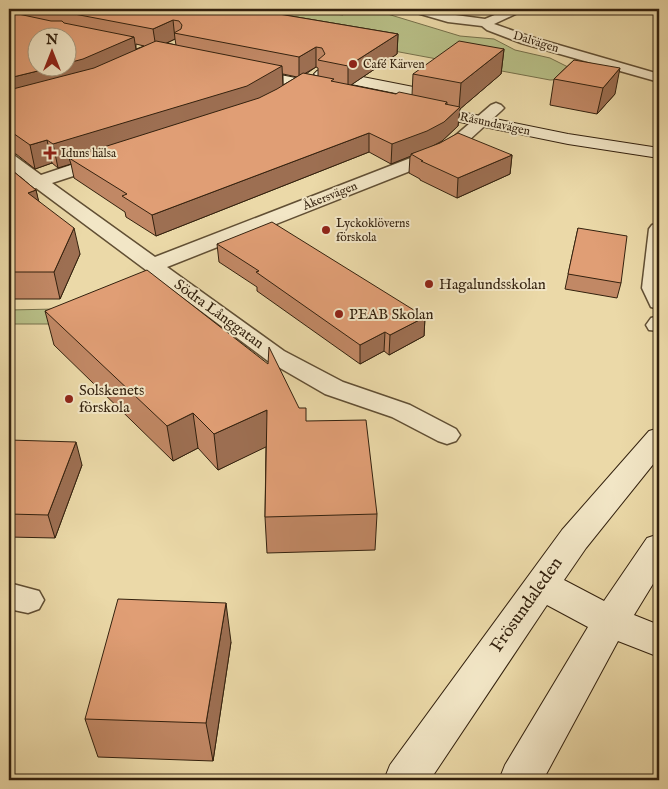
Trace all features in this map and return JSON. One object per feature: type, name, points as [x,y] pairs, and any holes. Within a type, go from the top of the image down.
[{"type":"street","name":"Dalvägen","points":[[414,9],[448,18],[486,23],[491,28],[526,40],[659,78]]},
{"type":"street","points":[[486,23],[518,9]]},
{"type":"street","name":"Råsundavägen","points":[[475,109],[300,84],[237,64],[317,73],[475,109],[568,139],[659,153]]},
{"type":"street","points":[[279,98],[317,73]]},
{"type":"street","name":"Åkersvägen","points":[[153,265],[432,156],[461,139],[475,109],[503,110]]},
{"type":"street","points":[[586,126],[659,141]]},
{"type":"street","points":[[9,191],[123,154]]},
{"type":"street","name":"Södra Långgatan","points":[[9,160],[276,356],[334,388],[401,411],[447,435]]},
{"type":"street","points":[[659,229],[653,288],[659,302]]},
{"type":"street","name":"Frösundaleden","points":[[405,780],[541,585],[586,524],[659,438]]},
{"type":"street","points":[[520,780],[610,621],[659,547]]},
{"type":"street","points":[[541,585],[610,621],[659,641]]},
{"type":"green space","points":[[191,9],[293,9],[343,15],[347,9],[371,9],[460,36],[494,39],[515,50],[550,58],[590,78],[550,80],[184,12]]},
{"type":"green space","points":[[56,309],[50,324],[9,324],[9,310]]},
{"type":"building","points":[[48,9],[249,9],[398,34],[348,66],[318,60],[325,54],[322,48],[316,47],[299,57],[174,33],[181,29],[182,25],[179,21],[173,20],[153,29]]},
{"type":"building","points":[[9,12],[51,21],[62,21],[64,23],[134,37],[78,60],[78,28],[28,28],[28,73],[9,78]]},
{"type":"building","points":[[156,41],[282,66],[247,86],[53,144],[47,140],[30,145],[9,131],[9,90],[55,78],[78,78],[78,72],[94,68]]},
{"type":"building","points":[[459,41],[504,49],[461,83],[413,74]]},
{"type":"building","points":[[574,60],[620,68],[603,88],[554,79]]},
{"type":"building","points":[[303,73],[334,79],[331,81],[447,102],[445,104],[460,107],[444,122],[427,131],[392,144],[369,133],[152,215],[122,196],[127,194],[69,158],[259,98]]},
{"type":"building","points":[[458,133],[512,155],[458,178],[421,161],[423,161],[411,154],[440,143]]},
{"type":"building","points":[[13,171],[36,190],[28,193],[74,228],[54,272],[9,272],[9,172]]},
{"type":"building","points":[[272,222],[425,317],[390,335],[385,332],[360,345],[256,272],[259,271],[217,244]]},
{"type":"building","points":[[578,228],[627,236],[621,283],[568,274]]},
{"type":"building","points":[[147,270],[268,364],[269,347],[299,408],[306,408],[306,421],[366,420],[377,514],[265,517],[267,410],[214,434],[193,413],[167,426],[45,311]]},
{"type":"building","points":[[9,440],[76,442],[48,515],[9,514]]},
{"type":"building","points":[[118,599],[226,603],[206,723],[85,719]]},
{"type":"place","name":"Café Kärven","points":[[353,64]]},
{"type":"place","name":"Iduns hälsa","points":[[50,153]]},
{"type":"place","name":"Lyckoklöverns förskola","points":[[326,230]]},
{"type":"place","name":"Hagalundsskolan","points":[[429,284]]},
{"type":"place","name":"PEAB Skolan","points":[[339,314]]},
{"type":"place","name":"Solskenets förskola","points":[[69,399]]}]
